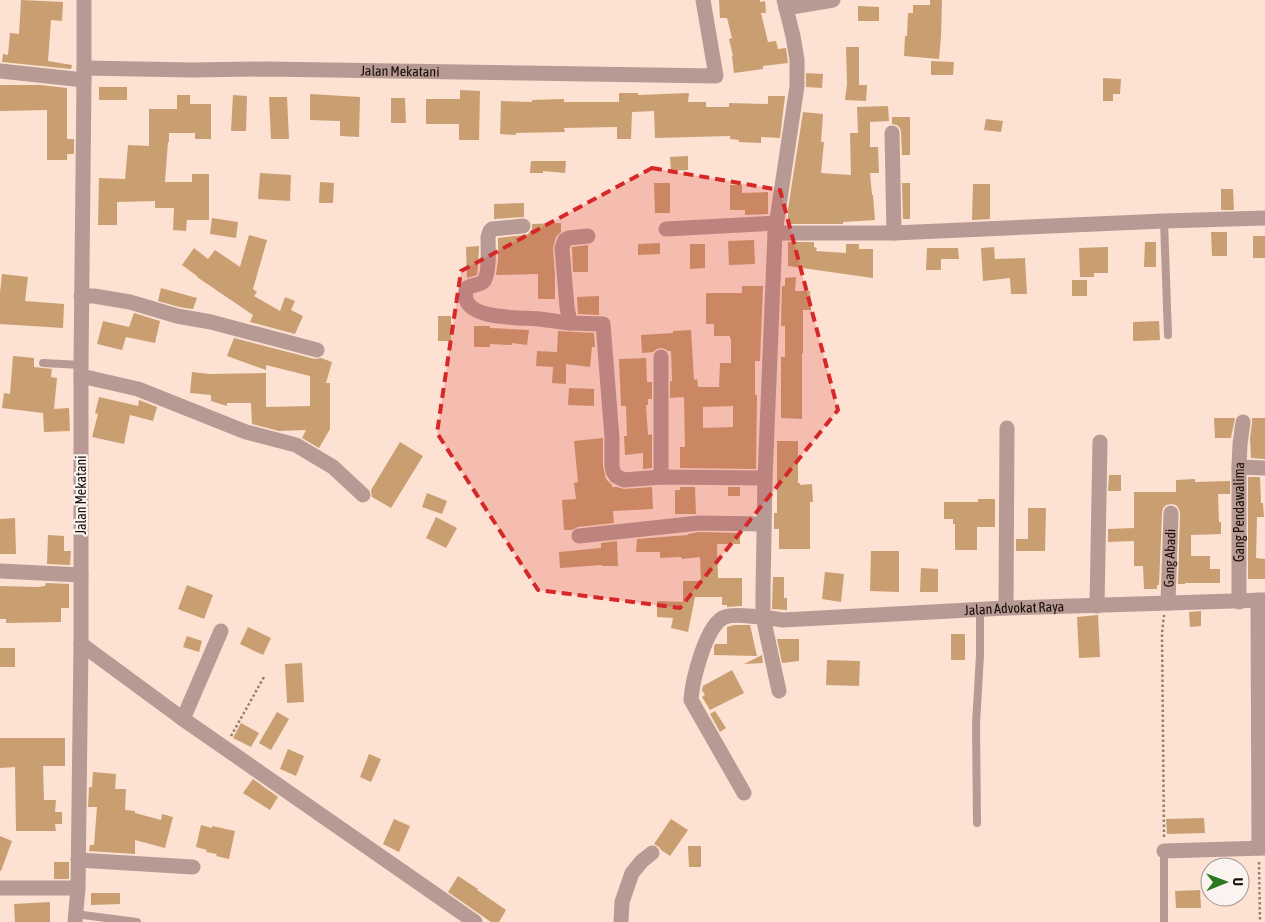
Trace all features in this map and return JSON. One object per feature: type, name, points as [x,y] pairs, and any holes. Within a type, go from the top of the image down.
[{"type":"street","name":"Jalan Mekatani","points":[[75,918],[78,888],[81,644],[81,296],[84,0]]},
{"type":"street","name":"Jalan Mekatani","points":[[84,74],[275,69],[716,76],[703,0]]},
{"type":"street","points":[[779,691],[763,608],[765,478],[776,228],[797,86],[797,60],[785,4],[833,0]]},
{"type":"street","points":[[0,71],[84,74]]},
{"type":"street","points":[[892,133],[894,233]]},
{"type":"street","points":[[666,229],[776,228],[894,233],[1265,218]]},
{"type":"street","points":[[524,226],[492,230],[490,232],[485,278],[483,281],[467,288],[466,297],[468,304],[474,310],[484,314],[570,323],[604,324],[612,438],[612,466],[613,471],[620,479],[661,476],[765,478]]},
{"type":"street","points":[[570,323],[562,248],[565,240],[569,238],[588,236]]},
{"type":"street","points":[[81,296],[94,296],[130,302],[177,316],[211,322],[318,350]]},
{"type":"street","points":[[661,357],[661,476]]},
{"type":"street","points":[[81,371],[138,389],[246,432],[296,445],[332,467],[363,495]]},
{"type":"street","name":"Gang Pendawalima","points":[[1239,602],[1239,467],[1242,422]]},
{"type":"street","points":[[1006,608],[1007,428]]},
{"type":"street","points":[[1097,606],[1100,442]]},
{"type":"street","points":[[1239,467],[1265,468]]},
{"type":"street","name":"Gang Abadi","points":[[1168,603],[1171,513]]},
{"type":"street","points":[[579,536],[699,523],[764,524]]},
{"type":"street","points":[[0,571],[81,575]]},
{"type":"street","points":[[1164,851],[1262,848],[1262,600]]},
{"type":"street","name":"Jalan Advokat Raya","points":[[744,793],[691,700],[692,687],[702,652],[720,618],[733,615],[783,620],[1006,608],[1262,600]]},
{"type":"street","points":[[183,719],[221,632]]},
{"type":"street","points":[[81,644],[224,748],[475,922]]},
{"type":"street","points":[[621,922],[622,902],[632,873],[652,853]]},
{"type":"street","points":[[78,860],[193,867]]},
{"type":"street","points":[[0,888],[78,888]]},
{"type":"lane","points":[[1164,221],[1168,335]]},
{"type":"lane","points":[[42,363],[81,371]]},
{"type":"lane","points":[[978,823],[976,724],[981,646],[980,610]]},
{"type":"lane","points":[[1164,851],[1164,922]]},
{"type":"lane","points":[[75,918],[137,922]]},
{"type":"path","points":[[1164,851],[1162,621],[1168,603]]},
{"type":"path","points":[[224,748],[264,677]]},
{"type":"path","points":[[1260,922],[1262,848]]},
{"type":"highlighted area","points":[[652,168],[780,190],[838,410],[680,608],[538,590],[437,433],[461,271]]},
{"type":"building","points":[[21,0],[63,2],[62,21],[51,20],[48,61],[72,65],[71,69],[2,62],[3,54],[8,55],[10,33],[19,34]]},
{"type":"building","points":[[719,0],[765,1],[766,13],[761,13],[768,42],[776,41],[778,49],[786,48],[788,63],[763,66],[763,69],[734,73],[729,39],[732,38],[727,18],[720,18]]},
{"type":"building","points":[[930,0],[942,0],[939,59],[904,56],[908,13],[913,13],[913,5],[930,5]]},
{"type":"building","points":[[858,6],[879,7],[879,21],[858,21]]},
{"type":"building","points":[[846,47],[859,47],[859,85],[867,85],[866,101],[845,100],[847,84]]},
{"type":"building","points":[[931,61],[954,62],[953,75],[931,75]]},
{"type":"building","points":[[806,73],[823,74],[822,88],[806,87]]},
{"type":"building","points":[[1103,78],[1121,79],[1120,94],[1113,94],[1113,101],[1103,101]]},
{"type":"building","points":[[0,85],[40,85],[67,88],[67,139],[74,139],[74,154],[67,154],[67,160],[47,160],[47,110],[0,111]]},
{"type":"building","points":[[99,87],[127,87],[127,100],[99,100]]},
{"type":"building","points":[[460,90],[480,91],[479,140],[459,140],[459,124],[426,124],[426,99],[460,99]]},
{"type":"building","points":[[619,93],[638,93],[638,95],[689,93],[688,102],[706,102],[706,107],[729,107],[729,103],[768,104],[768,96],[785,96],[780,138],[761,137],[761,143],[739,142],[739,140],[730,139],[730,136],[655,138],[654,111],[632,112],[631,139],[617,139],[617,127],[564,128],[565,132],[500,134],[501,101],[532,102],[532,100],[564,99],[564,102],[619,102]]},
{"type":"building","points":[[310,94],[360,97],[359,137],[340,136],[340,121],[310,120]]},
{"type":"building","points":[[177,95],[190,95],[190,104],[211,104],[211,139],[195,139],[195,133],[169,133],[165,182],[192,182],[192,174],[209,174],[209,220],[187,220],[186,231],[173,230],[174,208],[155,208],[155,201],[117,202],[117,225],[98,225],[99,178],[125,179],[128,145],[149,146],[149,109],[177,109]]},
{"type":"building","points":[[233,95],[247,96],[246,131],[231,131]]},
{"type":"building","points":[[269,97],[287,97],[289,139],[271,139]]},
{"type":"building","points":[[391,98],[405,98],[406,123],[391,123]]},
{"type":"building","points":[[888,106],[889,121],[870,122],[870,147],[878,147],[879,173],[870,173],[875,220],[843,222],[843,224],[788,224],[788,209],[803,112],[823,114],[821,142],[824,142],[821,173],[851,175],[850,133],[858,133],[857,107]]},
{"type":"building","points":[[892,117],[910,117],[910,155],[902,155],[900,128],[892,124]]},
{"type":"building","points":[[986,119],[1003,121],[1001,132],[984,130]]},
{"type":"building","points":[[688,156],[688,170],[671,171],[670,157]]},
{"type":"building","points":[[531,161],[566,161],[565,173],[543,171],[543,173],[530,173]]},
{"type":"building","points":[[260,173],[291,175],[290,201],[258,199]]},
{"type":"building","points":[[320,182],[334,183],[333,203],[319,203]]},
{"type":"building","points":[[654,183],[670,183],[670,213],[655,213]]},
{"type":"building","points":[[902,183],[910,183],[910,219],[903,219]]},
{"type":"building","points":[[973,184],[990,184],[990,219],[972,220]]},
{"type":"building","points":[[730,185],[742,185],[742,193],[768,192],[768,214],[745,215],[745,210],[730,210]]},
{"type":"building","points":[[1221,189],[1233,189],[1234,210],[1221,210]]},
{"type":"building","points":[[524,203],[524,217],[494,219],[494,204]]},
{"type":"building","points":[[212,218],[238,222],[236,238],[210,234]]},
{"type":"building","points":[[561,223],[561,232],[556,237],[553,248],[555,299],[538,299],[538,274],[496,275],[498,238],[528,234],[532,229],[532,224]]},
{"type":"building","points":[[1211,232],[1227,232],[1227,256],[1212,256]]},
{"type":"building","points":[[249,235],[267,240],[253,289],[257,292],[254,296],[280,311],[285,297],[295,301],[291,310],[303,316],[295,334],[250,322],[253,315],[182,265],[194,248],[208,259],[215,250],[240,267]]},
{"type":"building","points":[[1253,236],[1265,236],[1265,258],[1253,258]]},
{"type":"building","points":[[754,240],[755,264],[729,265],[728,241]]},
{"type":"building","points":[[788,242],[814,242],[814,247],[817,248],[816,251],[846,253],[846,244],[859,244],[859,249],[873,249],[873,278],[788,266]]},
{"type":"building","points":[[1145,242],[1156,242],[1156,267],[1144,267]]},
{"type":"building","points":[[660,243],[660,254],[638,255],[638,244]]},
{"type":"building","points":[[690,244],[705,244],[705,268],[690,269]]},
{"type":"building","points":[[588,245],[588,272],[573,272],[572,247]]},
{"type":"building","points":[[479,246],[477,275],[467,278],[466,247]]},
{"type":"building","points":[[994,247],[995,259],[1025,258],[1027,294],[1011,294],[1010,278],[983,281],[981,248]]},
{"type":"building","points":[[1108,247],[1108,273],[1094,273],[1094,277],[1080,277],[1079,248]]},
{"type":"building","points":[[927,248],[958,248],[959,259],[941,259],[941,270],[926,270]]},
{"type":"building","points":[[2,274],[28,277],[25,301],[64,304],[63,328],[0,324]]},
{"type":"building","points":[[796,277],[795,291],[810,291],[811,310],[803,310],[802,419],[781,418],[781,357],[785,357],[785,326],[781,326],[782,286],[785,286],[785,278]]},
{"type":"building","points":[[1072,280],[1087,280],[1087,296],[1072,296]]},
{"type":"building","points":[[742,286],[763,286],[760,361],[755,361],[755,395],[757,395],[756,469],[680,468],[680,447],[685,447],[684,397],[670,398],[670,381],[672,381],[671,351],[661,348],[653,352],[642,353],[641,335],[691,330],[694,380],[697,379],[698,387],[719,387],[720,363],[731,363],[731,339],[730,336],[714,336],[714,324],[706,324],[706,293],[742,293]],"holes":[[[733,406],[733,427],[703,428],[703,407]]]},
{"type":"building","points":[[161,288],[197,298],[193,309],[158,301]]},
{"type":"building","points":[[599,296],[599,315],[578,314],[577,297]]},
{"type":"building","points":[[134,313],[160,321],[155,343],[126,337],[122,350],[97,344],[103,321],[129,327]]},
{"type":"building","points":[[438,316],[451,316],[451,341],[438,341]]},
{"type":"building","points":[[1159,321],[1160,340],[1133,341],[1133,322]]},
{"type":"building","points":[[474,326],[529,330],[527,345],[512,343],[512,345],[490,344],[490,347],[474,347]]},
{"type":"building","points":[[558,331],[594,333],[595,347],[592,347],[590,367],[566,364],[566,384],[552,383],[553,367],[536,366],[537,351],[557,352]]},
{"type":"building","points":[[234,338],[332,362],[326,383],[330,383],[330,429],[319,448],[302,438],[306,430],[279,431],[252,424],[251,403],[227,403],[227,406],[211,401],[211,395],[190,393],[192,372],[209,374],[266,373],[266,407],[310,406],[310,376],[266,365],[266,370],[227,356]]},
{"type":"building","points":[[13,356],[34,358],[34,367],[52,369],[51,377],[57,378],[54,409],[69,408],[70,431],[44,432],[43,413],[2,408],[4,393],[10,394]]},
{"type":"building","points":[[646,358],[647,382],[652,382],[652,399],[648,399],[648,405],[646,405],[648,435],[652,434],[652,468],[643,469],[643,453],[625,455],[624,436],[627,436],[626,406],[621,406],[619,359]]},
{"type":"building","points":[[569,388],[594,389],[594,406],[568,405]]},
{"type":"building","points":[[99,397],[138,406],[139,400],[157,407],[153,421],[130,415],[124,444],[92,437],[98,414],[95,413]]},
{"type":"building","points":[[1214,418],[1235,418],[1231,438],[1215,438]]},
{"type":"building","points":[[1252,418],[1265,418],[1265,459],[1251,458]]},
{"type":"building","points":[[603,438],[603,466],[606,479],[612,487],[624,489],[652,487],[653,509],[613,511],[614,523],[564,530],[562,500],[576,499],[574,483],[578,482],[574,441]]},
{"type":"building","points":[[777,441],[798,441],[798,483],[800,485],[812,484],[813,502],[810,502],[810,549],[779,549],[779,529],[774,529],[774,513],[777,513]]},
{"type":"building","points":[[400,442],[423,456],[391,508],[372,497],[371,490]]},
{"type":"building","points":[[1109,475],[1121,475],[1121,491],[1108,491]]},
{"type":"building","points":[[1248,477],[1260,477],[1261,503],[1263,503],[1264,517],[1257,517],[1256,558],[1265,559],[1265,579],[1248,579]]},
{"type":"building","points":[[1195,479],[1195,482],[1230,481],[1230,494],[1218,494],[1221,534],[1191,535],[1191,556],[1210,556],[1210,569],[1220,569],[1220,583],[1178,584],[1180,513],[1176,505],[1171,504],[1163,508],[1162,513],[1159,585],[1157,585],[1157,589],[1144,589],[1143,566],[1134,566],[1134,541],[1108,542],[1108,529],[1134,528],[1134,492],[1176,492],[1176,480]]},
{"type":"building","points":[[680,487],[695,487],[696,514],[675,514],[675,490],[680,490]]},
{"type":"building","points":[[728,487],[740,487],[740,496],[728,496]]},
{"type":"building","points":[[427,493],[447,501],[442,514],[422,507]]},
{"type":"building","points":[[978,499],[995,499],[995,527],[977,527],[977,550],[955,550],[955,524],[953,524],[953,519],[944,519],[944,502],[978,502]]},
{"type":"building","points":[[1028,508],[1046,508],[1045,551],[1016,551],[1016,539],[1028,539]]},
{"type":"building","points":[[436,517],[457,528],[446,548],[426,538]]},
{"type":"building","points":[[15,518],[16,554],[0,554],[0,519]]},
{"type":"building","points":[[699,532],[740,533],[740,544],[717,544],[718,578],[742,578],[742,606],[727,607],[727,605],[722,605],[722,597],[695,597],[688,632],[671,628],[673,618],[657,617],[657,601],[683,602],[683,581],[701,581],[700,557],[682,559],[681,557],[660,558],[660,552],[636,552],[637,539],[688,535]]},
{"type":"building","points":[[48,535],[64,536],[64,551],[71,551],[70,565],[47,564]]},
{"type":"building","points":[[617,541],[618,566],[602,565],[560,568],[559,552],[601,548],[601,543]]},
{"type":"building","points":[[871,551],[899,551],[899,592],[870,591]]},
{"type":"building","points":[[921,568],[938,569],[938,592],[920,592]]},
{"type":"building","points":[[825,572],[844,574],[841,602],[822,599]]},
{"type":"building","points":[[773,577],[784,577],[784,598],[787,598],[787,610],[772,609]]},
{"type":"building","points":[[46,583],[69,584],[69,608],[61,608],[61,622],[6,623],[6,619],[0,619],[0,586],[38,587],[45,586]]},
{"type":"building","points":[[187,585],[213,595],[204,619],[178,609]]},
{"type":"building","points":[[1201,611],[1201,626],[1190,627],[1189,612]]},
{"type":"building","points":[[1098,615],[1100,657],[1079,658],[1077,617]]},
{"type":"building","points":[[750,625],[757,656],[714,655],[715,644],[727,644],[727,627]]},
{"type":"building","points":[[248,627],[271,638],[263,655],[240,644]]},
{"type":"building","points":[[951,634],[965,634],[965,660],[951,660]]},
{"type":"building","points":[[187,636],[202,641],[199,652],[183,647]]},
{"type":"building","points":[[777,639],[799,639],[799,661],[782,663]]},
{"type":"building","points":[[0,648],[15,648],[15,667],[0,667]]},
{"type":"building","points":[[762,655],[763,663],[744,664]]},
{"type":"building","points":[[827,660],[860,661],[859,686],[826,685]]},
{"type":"building","points":[[302,663],[304,702],[287,703],[285,664]]},
{"type":"building","points":[[732,670],[744,693],[710,710],[702,697],[705,695],[702,690],[703,686]]},
{"type":"building","points":[[715,711],[726,728],[720,732],[710,714]]},
{"type":"building","points":[[277,712],[289,719],[271,750],[259,743]]},
{"type":"building","points":[[241,723],[259,733],[251,747],[233,738]]},
{"type":"building","points":[[0,738],[65,738],[65,766],[43,766],[44,800],[56,800],[55,812],[62,812],[62,824],[55,824],[56,831],[16,831],[15,767],[0,768]]},
{"type":"building","points":[[288,749],[304,756],[296,776],[280,769]]},
{"type":"building","points":[[369,754],[381,759],[371,782],[360,777]]},
{"type":"building","points":[[93,772],[116,774],[115,789],[126,789],[125,810],[135,811],[135,813],[161,820],[162,814],[173,817],[165,848],[135,840],[135,854],[89,851],[90,845],[94,845],[97,807],[88,807],[89,787],[92,787]]},
{"type":"building","points":[[253,779],[278,797],[270,810],[243,793]]},
{"type":"building","points":[[1204,818],[1205,833],[1167,834],[1166,819]]},
{"type":"building","points":[[394,819],[410,826],[399,852],[383,844]]},
{"type":"building","points":[[671,819],[688,830],[670,856],[654,844]]},
{"type":"building","points":[[201,825],[235,831],[229,859],[216,856],[217,854],[206,852],[207,850],[196,847]]},
{"type":"building","points":[[0,836],[12,841],[1,871],[0,871]]},
{"type":"building","points":[[688,846],[701,846],[701,867],[689,867]]},
{"type":"building","points":[[54,862],[69,862],[69,879],[54,879]]},
{"type":"building","points":[[458,876],[506,910],[499,922],[491,922],[448,892]]},
{"type":"building","points":[[1200,890],[1201,908],[1176,908],[1175,891]]},
{"type":"building","points":[[91,893],[120,893],[120,904],[91,905]]},
{"type":"building","points":[[50,902],[50,922],[15,922],[14,904]]}]
